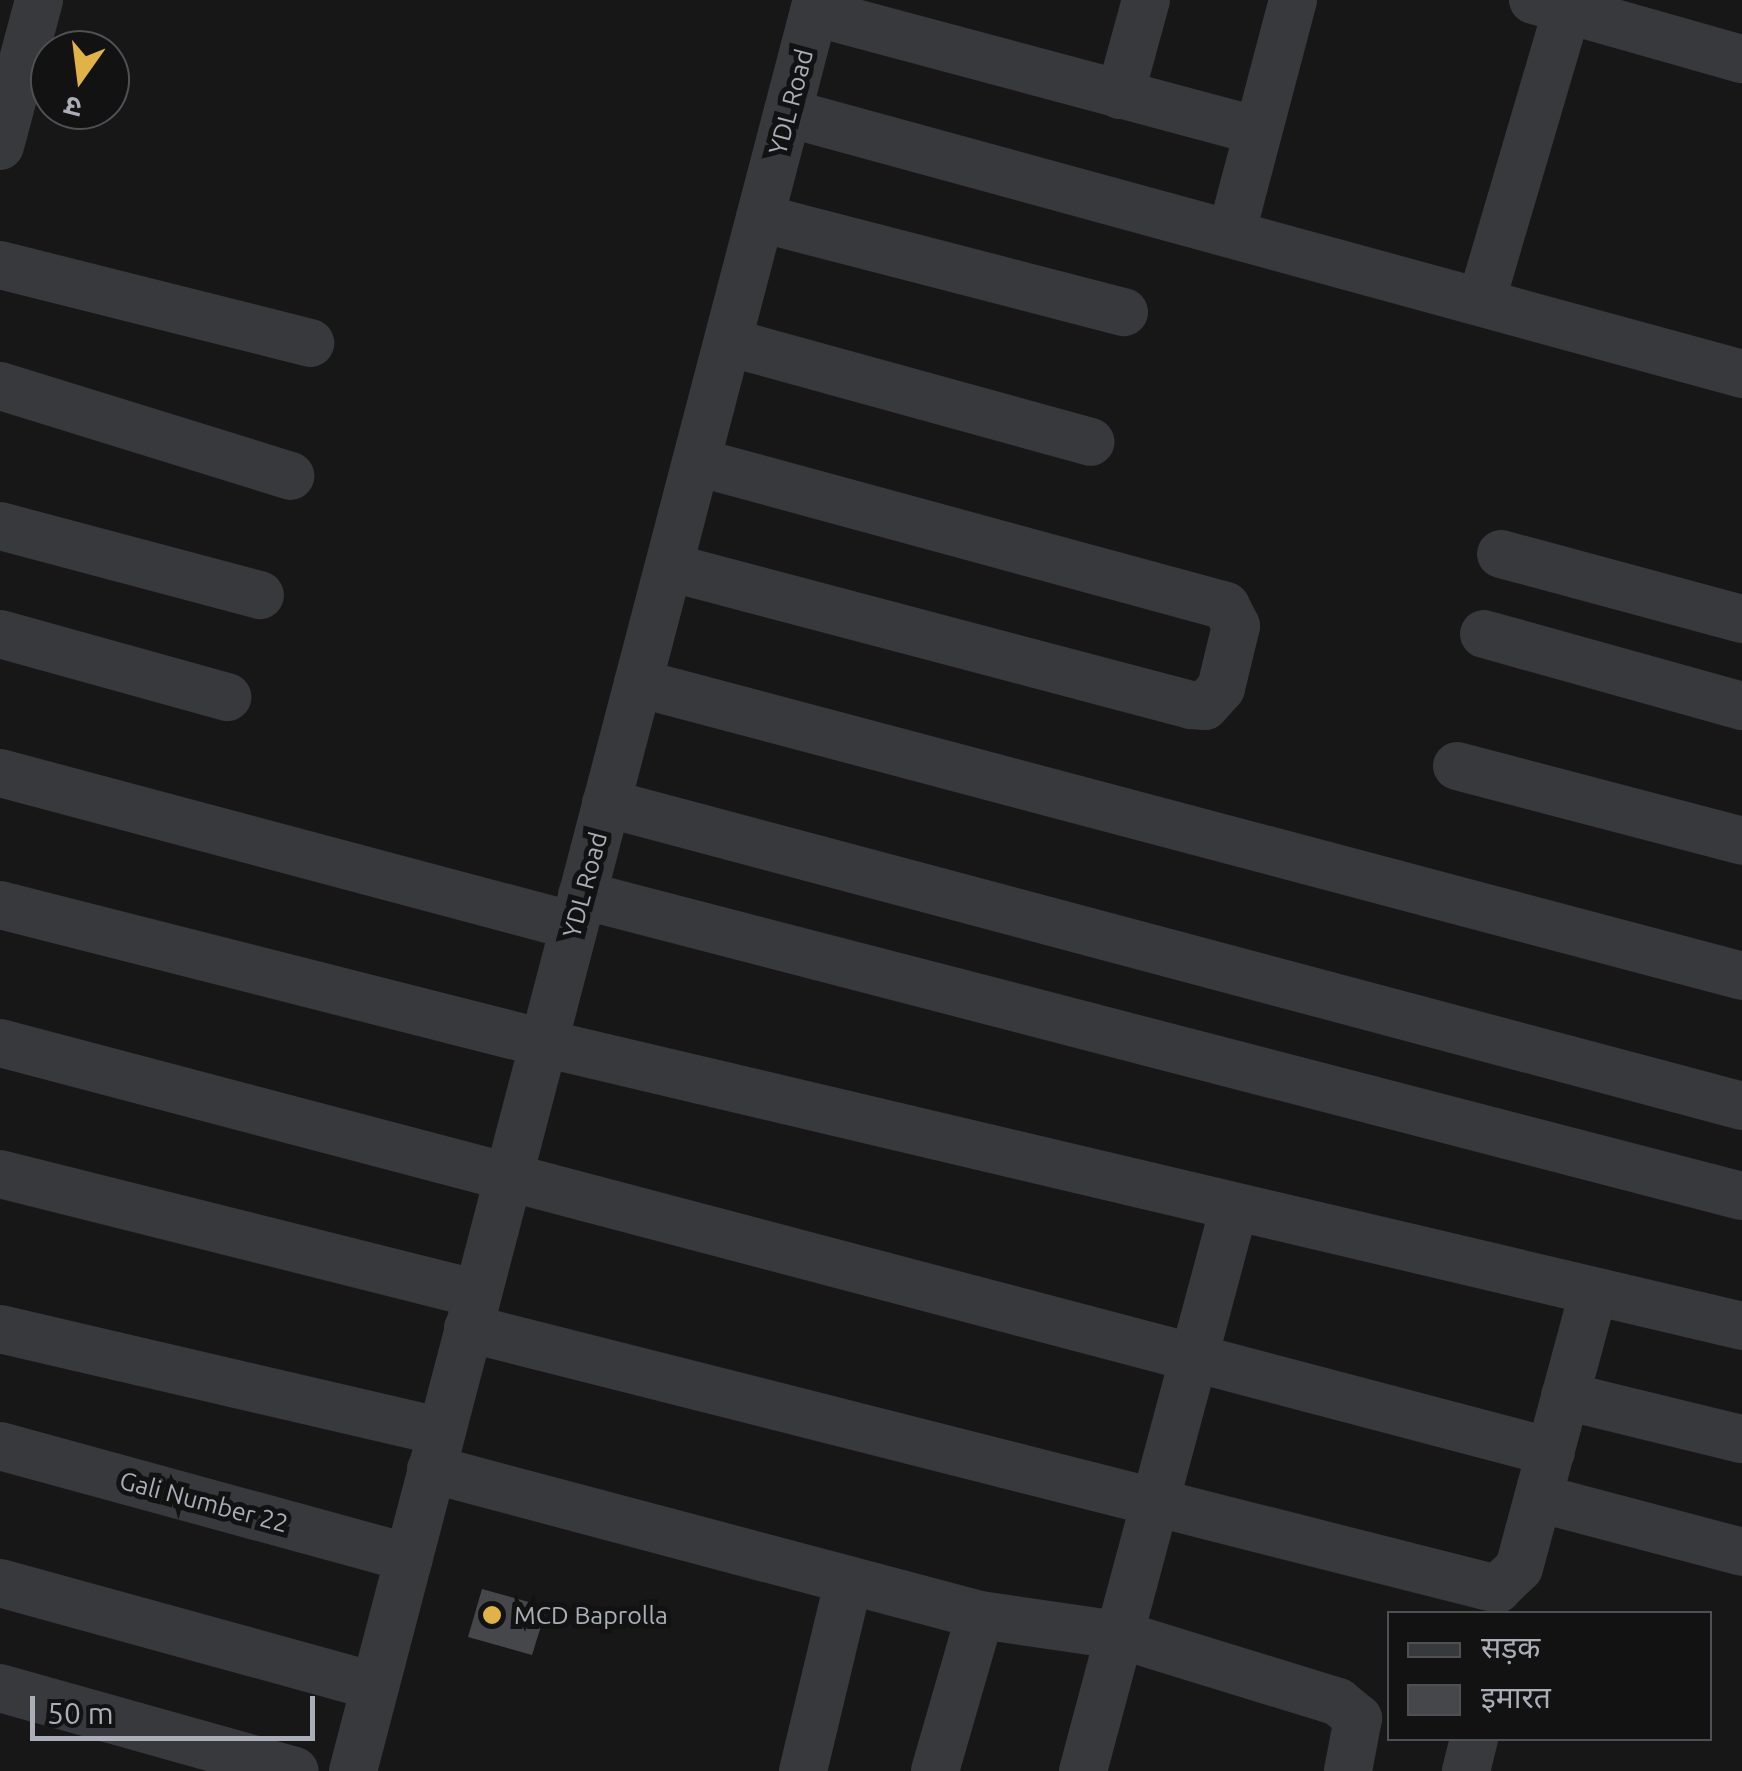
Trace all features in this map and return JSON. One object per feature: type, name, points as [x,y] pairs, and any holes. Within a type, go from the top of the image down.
[{"type":"street","points":[[0,146],[40,0]]},
{"type":"street","points":[[1120,95],[1146,0]]},
{"type":"street","points":[[1232,231],[1293,0]]},
{"type":"street","points":[[1481,302],[1550,5],[1742,59]]},
{"type":"street","points":[[816,6],[1257,131]]},
{"type":"street","name":"YDL Road","points":[[353,1771],[816,6]]},
{"type":"street","points":[[788,113],[1481,302],[1738,358]]},
{"type":"street","points":[[760,218],[1124,312]]},
{"type":"street","points":[[0,266],[310,343]]},
{"type":"street","points":[[728,342],[1090,442]]},
{"type":"street","points":[[0,386],[290,476]]},
{"type":"street","points":[[669,567],[1190,705],[1216,700],[1220,688],[1236,626],[1226,606],[697,462]]},
{"type":"street","points":[[0,526],[260,594]]},
{"type":"street","points":[[1500,554],[1742,619]]},
{"type":"street","points":[[0,634],[227,697]]},
{"type":"street","points":[[1484,634],[1742,706]]},
{"type":"street","points":[[638,683],[1742,976]]},
{"type":"street","points":[[1458,766],[1742,841]]},
{"type":"street","points":[[0,772],[1742,1196]]},
{"type":"street","points":[[606,803],[1742,1106]]},
{"type":"street","points":[[0,904],[543,1043],[1593,1294],[1742,1326]]},
{"type":"street","points":[[0,1043],[1550,1452]]},
{"type":"street","points":[[0,1174],[473,1311],[1510,1594],[1593,1294]]},
{"type":"street","points":[[1083,1771],[1124,1636],[1192,1358],[1234,1208]]},
{"type":"street","points":[[0,1329],[436,1450],[849,1580],[980,1615],[1124,1636],[1350,1706],[1358,1734],[1348,1771]]},
{"type":"street","points":[[1565,1396],[1742,1439]]},
{"type":"street","name":"Gali Number 22","points":[[0,1446],[409,1558]]},
{"type":"street","points":[[1538,1498],[1742,1552]]},
{"type":"street","points":[[802,1771],[849,1580]]},
{"type":"street","points":[[0,1584],[375,1686]]},
{"type":"street","points":[[934,1771],[980,1615]]},
{"type":"street","points":[[0,1688],[295,1771]]},
{"type":"street","points":[[1466,1771],[1473,1741]]},
{"type":"building","points":[[482,1589],[547,1607],[532,1655],[468,1637]]},
{"type":"place","name":"MCD Baprolla","points":[[492,1615]]}]
